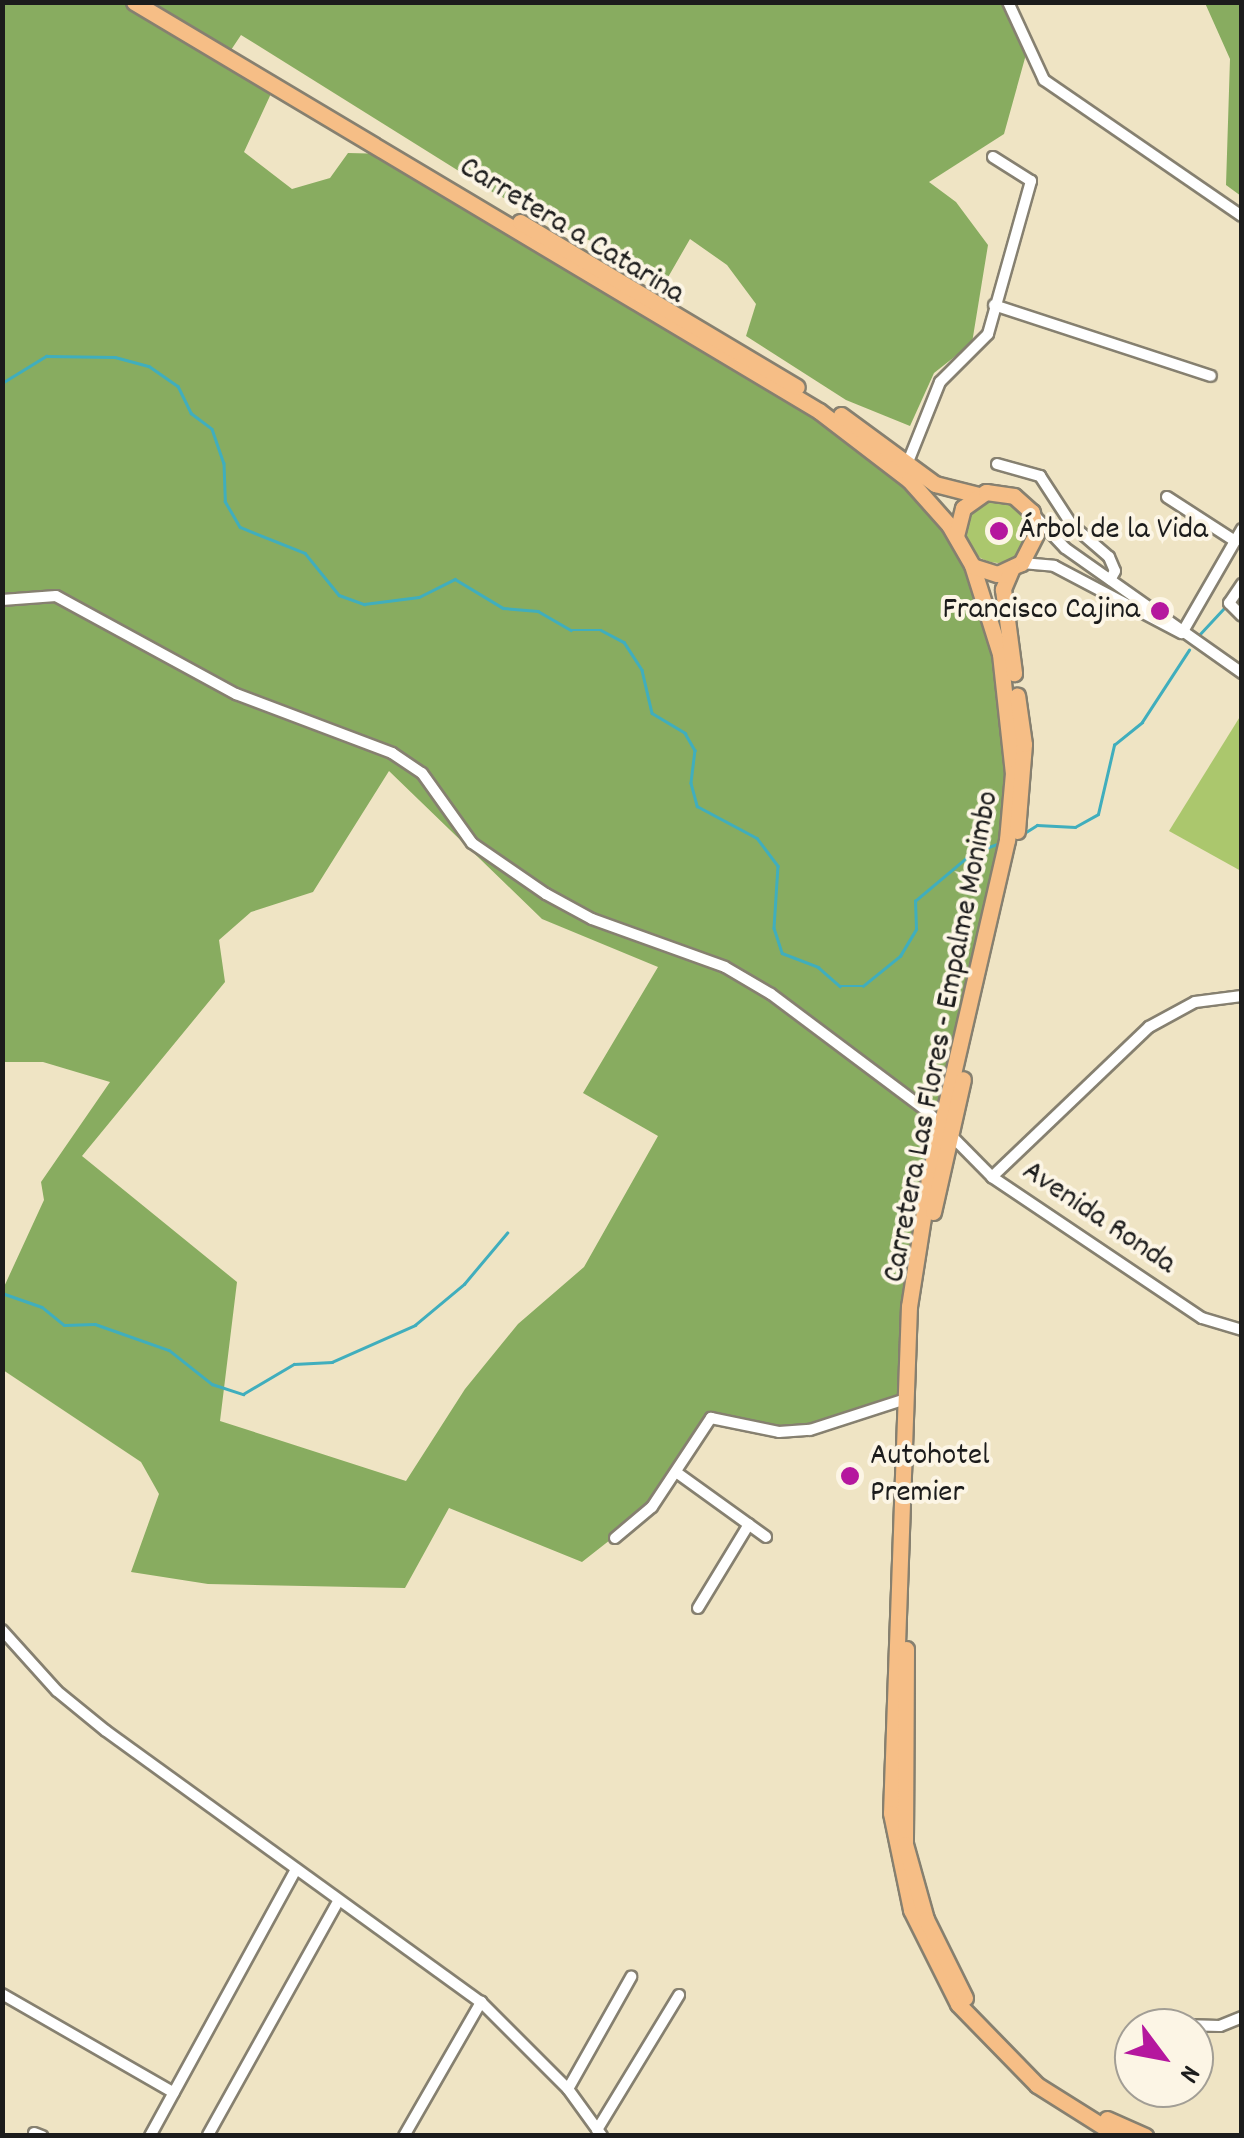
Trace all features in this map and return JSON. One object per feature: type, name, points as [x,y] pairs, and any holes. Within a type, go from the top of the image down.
[{"type":"highway","name":"Carretera a Catarina","points":[[134,2],[819,411],[909,480],[956,536]]},
{"type":"highway","name":"Carretera a Catarina","points":[[152,2],[772,371],[940,486],[978,495]]},
{"type":"highway","points":[[978,495],[1014,496],[1034,515],[1035,539],[1016,566],[990,574],[972,565],[956,536],[959,514],[978,495]]},
{"type":"highway","name":"Carretera Las Flores - Empalme Monimbo","points":[[972,565],[1000,654],[1012,772],[1007,840],[946,1132],[917,1311],[902,1774],[906,1844],[926,1920],[968,2003],[1050,2083],[1145,2136]]},
{"type":"highway","name":"Carretera Las Flores - Empalme Monimbo","points":[[1016,566],[1002,589],[1024,744],[1021,805],[916,1248],[903,1400],[890,1781],[903,1887],[943,1983],[970,2019],[1036,2085],[1118,2136]]},
{"type":"street","points":[[1008,2],[1044,80],[1242,216]]},
{"type":"street","points":[[908,462],[940,382],[983,342],[1031,181],[992,158]]},
{"type":"street","points":[[994,304],[1212,376]]},
{"type":"street","points":[[997,464],[1040,476],[1072,526],[1109,557],[1115,571],[1110,580]]},
{"type":"street","points":[[1167,497],[1235,541]]},
{"type":"street","points":[[1034,515],[1054,539],[1242,673]]},
{"type":"street","points":[[1182,633],[1242,529]]},
{"type":"street","points":[[1016,566],[1054,566],[1182,633]]},
{"type":"street","points":[[1242,584],[1229,603],[1242,616]]},
{"type":"street","name":"Avenida Ronda","points":[[2,600],[56,596],[236,694],[392,753],[422,773],[472,843],[531,884],[592,919],[724,967],[771,994],[946,1132],[992,1177],[1202,1318],[1242,1330]]},
{"type":"street","points":[[992,1177],[1149,1027],[1195,1002],[1242,996]]},
{"type":"street","points":[[615,1538],[652,1507],[711,1418],[779,1432],[810,1430],[903,1400]]},
{"type":"street","points":[[676,1472],[766,1537]]},
{"type":"street","points":[[698,1608],[749,1524]]},
{"type":"street","points":[[2,1630],[57,1691],[295,1871],[481,2002],[568,2089],[599,2132],[679,1995]]},
{"type":"street","points":[[150,2136],[295,1871]]},
{"type":"street","points":[[208,2134],[338,1901]]},
{"type":"street","points":[[568,2089],[631,1977]]},
{"type":"street","points":[[2,1994],[174,2092]]},
{"type":"street","points":[[404,2136],[481,2002]]},
{"type":"street","points":[[1214,2026],[1242,2017]]},
{"type":"green space","points":[[1010,2],[1030,40],[1004,134],[929,182],[956,202],[988,245],[972,343],[934,373],[910,426],[846,400],[746,336],[756,304],[727,265],[690,239],[667,279],[494,193],[241,35],[227,56],[275,85],[244,152],[292,189],[330,178],[348,153],[389,154],[874,450],[956,536],[1007,690],[1007,840],[929,1179],[903,1400],[810,1430],[779,1432],[711,1418],[652,1507],[582,1562],[449,1508],[405,1588],[208,1584],[131,1572],[159,1494],[141,1462],[3,1370],[3,1289],[44,1200],[41,1182],[110,1082],[43,1062],[3,1062],[2,3]],"holes":[[[389,771],[542,919],[658,967],[583,1093],[658,1136],[584,1267],[518,1324],[465,1389],[406,1481],[220,1421],[237,1282],[82,1156],[225,982],[219,940],[251,912],[313,892]]]},
{"type":"green space","points":[[1205,3],[1241,3],[1241,196],[1226,185],[1230,59]]},
{"type":"green space","points":[[998,499],[1020,509],[1030,531],[1020,553],[998,563],[976,553],[966,531],[976,509]]},
{"type":"green space","points":[[1241,715],[1242,871],[1169,831]]},
{"type":"waterway","points":[[2,383],[46,356],[115,357],[149,366],[178,386],[191,413],[212,429],[224,463],[225,501],[240,527],[305,553],[339,595],[364,604],[419,597],[455,579],[503,608],[538,611],[571,630],[601,630],[624,642],[642,670],[652,713],[685,733],[695,750],[691,783],[697,806],[757,838],[778,866],[774,928],[782,953],[818,967],[840,986],[863,986],[900,956],[916,929],[915,901],[971,854],[1000,843]]},
{"type":"waterway","points":[[1199,635],[1226,606]]},
{"type":"waterway","points":[[1026,832],[1037,825],[1075,827],[1098,814],[1114,745],[1142,722],[1189,650]]},
{"type":"waterway","points":[[2,1293],[42,1307],[64,1325],[95,1324],[169,1350],[212,1384],[243,1394],[294,1364],[332,1362],[415,1325],[464,1284],[507,1233]]},
{"type":"place","name":"Árbol de la Vida","points":[[999,531]]},
{"type":"place","name":"Francisco Cajina","points":[[1160,611]]},
{"type":"place","name":"Autohotel Premier","points":[[850,1476]]}]
